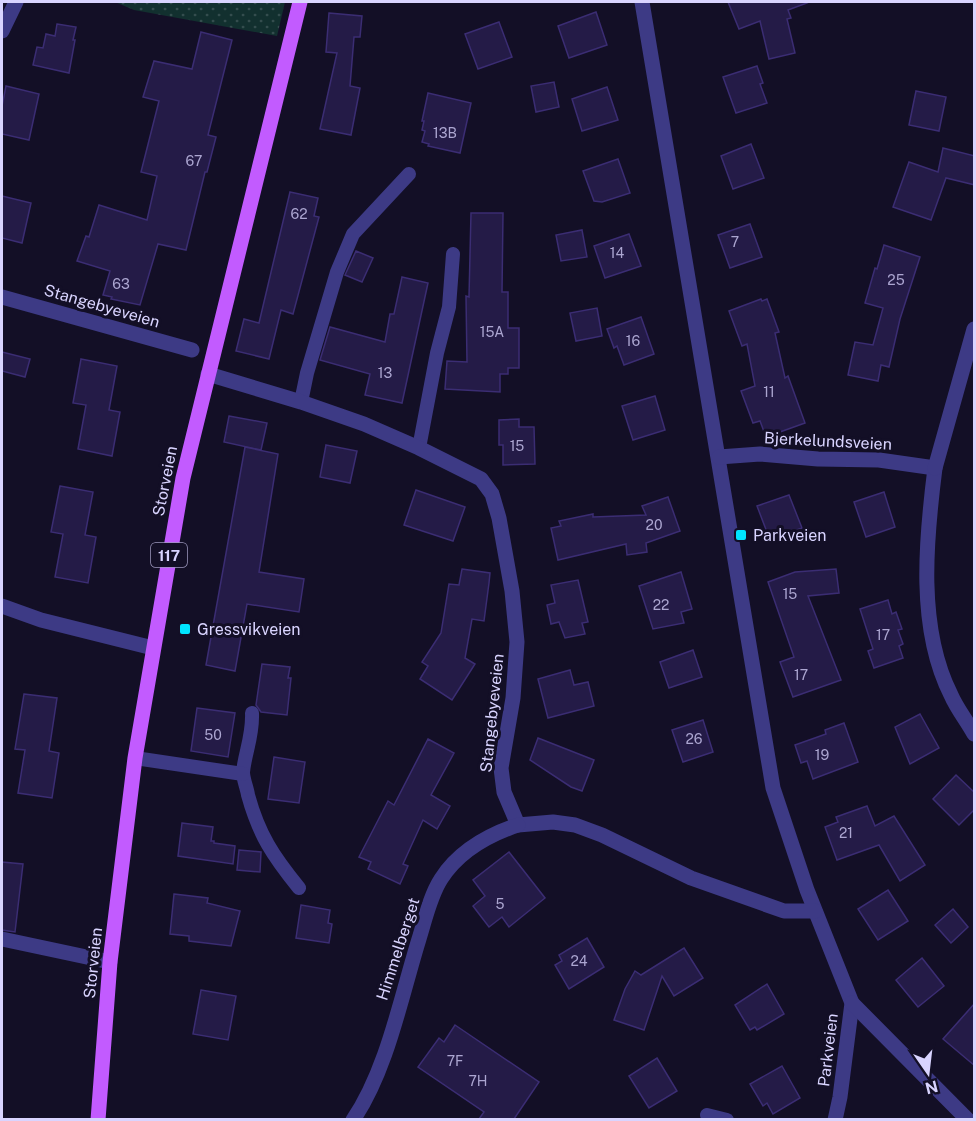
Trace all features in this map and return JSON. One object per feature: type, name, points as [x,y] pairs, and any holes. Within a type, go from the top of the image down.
[{"type":"main road","name":"Storveien","points":[[98,1119],[110,962],[135,758],[183,478],[300,2]]},
{"type":"street","points":[[2,31],[16,2]]},
{"type":"street","name":"Parkveien","points":[[642,2],[773,788],[815,911],[852,1003],[835,1119]]},
{"type":"street","name":"Stangebyeveien","points":[[2,297],[192,350]]},
{"type":"street","points":[[975,329],[935,468],[930,514],[926,598],[941,671],[950,694],[975,734]]},
{"type":"street","name":"Stangebyeveien","points":[[208,374],[364,424],[481,479],[492,494],[499,518],[512,591],[517,642],[513,698],[501,768],[504,792],[518,825]]},
{"type":"street","name":"Bjerkelundsveien","points":[[719,457],[760,454],[818,459],[879,460],[935,468]]},
{"type":"street","points":[[2,606],[41,620],[153,648]]},
{"type":"street","points":[[518,825],[553,822],[575,825],[602,835],[691,878],[774,908],[784,911],[815,911]]},
{"type":"street","name":"Himmelberget","points":[[353,1119],[379,1069],[427,914],[441,880],[458,859],[477,843],[496,832],[518,825]]},
{"type":"street","points":[[2,939],[82,958],[110,962]]},
{"type":"street","points":[[852,1003],[968,1119]]},
{"type":"lane","points":[[301,402],[307,373],[337,272],[353,234],[409,174]]},
{"type":"lane","points":[[419,448],[437,353],[449,307],[453,254]]},
{"type":"lane","points":[[252,713],[252,726],[243,774],[262,836],[279,864],[299,888]]},
{"type":"lane","points":[[135,758],[243,774]]},
{"type":"lane","points":[[707,1115],[727,1119]]},
{"type":"green space","points":[[115,2],[285,2],[277,36],[134,10]]},
{"type":"building","points":[[728,2],[806,2],[788,10],[791,18],[787,19],[795,53],[769,59],[760,21],[739,29]]},
{"type":"building","points":[[596,12],[607,45],[569,58],[558,26]]},
{"type":"building","points":[[329,13],[362,16],[360,37],[354,37],[350,86],[360,88],[351,135],[320,129],[337,53],[326,52]]},
{"type":"building","points":[[499,22],[512,57],[478,69],[465,34]]},
{"type":"building","points":[[57,24],[76,27],[69,73],[33,65],[37,47],[43,48],[46,34],[55,36]]},
{"type":"building","points":[[201,32],[232,40],[208,135],[216,137],[186,250],[158,244],[140,305],[111,299],[112,297],[103,295],[110,271],[77,261],[86,236],[89,237],[99,205],[147,220],[157,176],[141,172],[159,101],[143,97],[154,61],[192,69]]},
{"type":"building","points":[[757,66],[763,83],[760,84],[767,103],[736,113],[723,77]]},
{"type":"building","points":[[554,82],[559,107],[536,112],[531,86]]},
{"type":"building","points":[[6,86],[39,94],[29,140],[2,134],[2,106]]},
{"type":"building","points":[[607,87],[618,120],[582,131],[572,99]]},
{"type":"building","points":[[916,91],[946,97],[939,131],[909,125]]},
{"type":"building","points":[[428,93],[471,103],[460,153],[428,146],[429,144],[422,142],[425,131],[422,130],[424,121],[422,121]]},
{"type":"building","points":[[751,144],[764,178],[733,189],[721,156]]},
{"type":"building","points":[[943,148],[975,156],[975,185],[946,178],[931,220],[893,207],[909,162],[938,172]]},
{"type":"building","points":[[618,159],[630,193],[602,202],[594,201],[583,171]]},
{"type":"building","points":[[290,192],[318,198],[314,216],[319,217],[293,314],[281,310],[269,359],[236,351],[244,319],[259,323]]},
{"type":"building","points":[[2,196],[31,203],[22,243],[2,238]]},
{"type":"building","points":[[471,213],[503,213],[502,292],[508,292],[508,328],[519,328],[519,368],[508,368],[508,374],[500,374],[500,392],[445,389],[447,361],[467,362],[466,296],[469,297]]},
{"type":"building","points":[[750,224],[762,257],[730,268],[718,235]]},
{"type":"building","points":[[582,230],[587,257],[561,261],[556,235]]},
{"type":"building","points":[[629,234],[641,266],[605,278],[594,246]]},
{"type":"building","points":[[884,245],[920,257],[900,319],[889,367],[881,365],[878,381],[848,375],[855,342],[873,345],[883,308],[865,303]]},
{"type":"building","points":[[356,251],[373,258],[362,282],[345,275]]},
{"type":"building","points":[[402,277],[428,283],[402,403],[365,395],[370,374],[320,360],[330,327],[385,342],[390,314],[394,314]]},
{"type":"building","points":[[761,299],[762,301],[767,299],[779,332],[775,333],[785,378],[788,376],[805,423],[766,437],[760,421],[753,423],[741,391],[755,386],[747,344],[742,346],[729,311]]},
{"type":"building","points":[[597,308],[602,336],[576,341],[570,313]]},
{"type":"building","points":[[641,317],[654,354],[624,365],[607,329]]},
{"type":"building","points":[[2,352],[30,359],[25,377],[2,371]]},
{"type":"building","points":[[81,359],[117,366],[109,410],[120,412],[112,456],[78,449],[86,405],[73,403]]},
{"type":"building","points":[[655,396],[665,430],[633,440],[622,406]]},
{"type":"building","points":[[229,416],[267,423],[261,450],[224,442]]},
{"type":"building","points":[[519,419],[519,427],[534,427],[535,464],[503,465],[503,445],[499,445],[499,420]]},
{"type":"building","points":[[326,445],[357,451],[350,483],[320,477]]},
{"type":"building","points":[[245,447],[278,454],[259,572],[304,579],[299,612],[247,604],[235,671],[206,665]]},
{"type":"building","points":[[60,486],[93,492],[85,535],[96,537],[88,583],[55,577],[63,534],[51,532]]},
{"type":"building","points":[[416,490],[465,507],[453,541],[404,525]]},
{"type":"building","points":[[884,492],[895,527],[866,537],[854,502]]},
{"type":"building","points":[[789,495],[802,528],[770,540],[757,506]]},
{"type":"building","points":[[668,497],[680,531],[646,543],[647,552],[627,555],[626,544],[558,560],[551,528],[561,526],[559,521],[593,514],[593,517],[646,515],[642,506]]},
{"type":"building","points":[[462,569],[490,573],[484,621],[472,619],[465,658],[475,664],[452,700],[420,679],[428,666],[422,662],[441,633],[449,584],[459,585]]},
{"type":"building","points":[[836,569],[839,593],[808,596],[841,680],[793,697],[780,662],[794,657],[768,582],[795,572]]},
{"type":"building","points":[[681,572],[692,609],[681,612],[684,623],[653,629],[639,586]]},
{"type":"building","points":[[578,580],[588,622],[582,623],[585,634],[565,638],[559,622],[551,624],[547,605],[555,603],[551,585]]},
{"type":"building","points":[[888,600],[892,614],[896,612],[902,629],[898,630],[903,644],[899,646],[903,658],[874,668],[868,651],[873,649],[860,609]]},
{"type":"building","points":[[693,650],[702,677],[669,688],[660,662]]},
{"type":"building","points":[[262,664],[290,667],[287,715],[261,712],[256,705]]},
{"type":"building","points":[[570,670],[574,685],[588,682],[594,706],[548,718],[538,679]]},
{"type":"building","points":[[24,694],[57,698],[49,751],[59,753],[52,798],[18,793],[25,750],[15,749]]},
{"type":"building","points":[[197,708],[235,713],[228,757],[191,751]]},
{"type":"building","points":[[920,714],[939,748],[910,764],[895,727]]},
{"type":"building","points":[[703,720],[713,752],[683,762],[672,730]]},
{"type":"building","points":[[844,723],[858,762],[813,779],[807,761],[801,763],[795,745],[826,734],[825,730]]},
{"type":"building","points":[[538,738],[594,760],[582,791],[571,787],[530,760]]},
{"type":"building","points":[[428,739],[454,753],[431,795],[450,806],[437,829],[423,820],[403,864],[408,866],[400,884],[368,869],[371,862],[359,857],[388,801],[394,805]]},
{"type":"building","points":[[274,757],[305,762],[299,803],[268,799]]},
{"type":"building","points":[[956,775],[975,793],[975,809],[959,825],[933,799]]},
{"type":"building","points":[[867,806],[875,826],[894,816],[925,865],[900,881],[879,845],[837,860],[825,827],[838,822],[836,817]]},
{"type":"building","points":[[182,823],[213,827],[211,841],[235,846],[233,864],[178,856]]},
{"type":"building","points":[[239,850],[261,852],[260,872],[237,870]]},
{"type":"building","points":[[509,852],[545,898],[509,927],[502,917],[489,927],[473,906],[485,896],[473,880]]},
{"type":"building","points":[[2,862],[23,864],[15,932],[2,930]]},
{"type":"building","points":[[888,890],[908,921],[878,940],[858,909]]},
{"type":"building","points":[[174,894],[208,898],[207,903],[240,911],[231,946],[189,941],[189,936],[170,934]]},
{"type":"building","points":[[301,905],[330,910],[328,923],[332,924],[329,943],[296,938]]},
{"type":"building","points":[[953,909],[968,927],[951,943],[935,925]]},
{"type":"building","points":[[587,938],[604,967],[569,989],[555,965],[562,961],[559,955]]},
{"type":"building","points":[[684,948],[703,978],[674,996],[662,976],[644,1030],[614,1020],[625,989],[635,971],[641,975]]},
{"type":"building","points":[[922,958],[944,986],[918,1007],[896,980]]},
{"type":"building","points":[[767,984],[784,1014],[757,1030],[755,1027],[750,1030],[735,1005]]},
{"type":"building","points":[[201,990],[236,996],[228,1040],[193,1034]]},
{"type":"building","points":[[975,1003],[975,1066],[943,1039]]},
{"type":"building","points":[[455,1025],[539,1082],[514,1119],[479,1119],[484,1112],[418,1067],[439,1038],[444,1042]]},
{"type":"building","points":[[657,1058],[677,1091],[649,1108],[629,1076]]},
{"type":"building","points":[[782,1066],[800,1098],[773,1114],[767,1103],[763,1106],[750,1084]]},
{"type":"place","name":"Parkveien","points":[[741,535]]},
{"type":"place","name":"Gressvikveien","points":[[185,629]]}]
